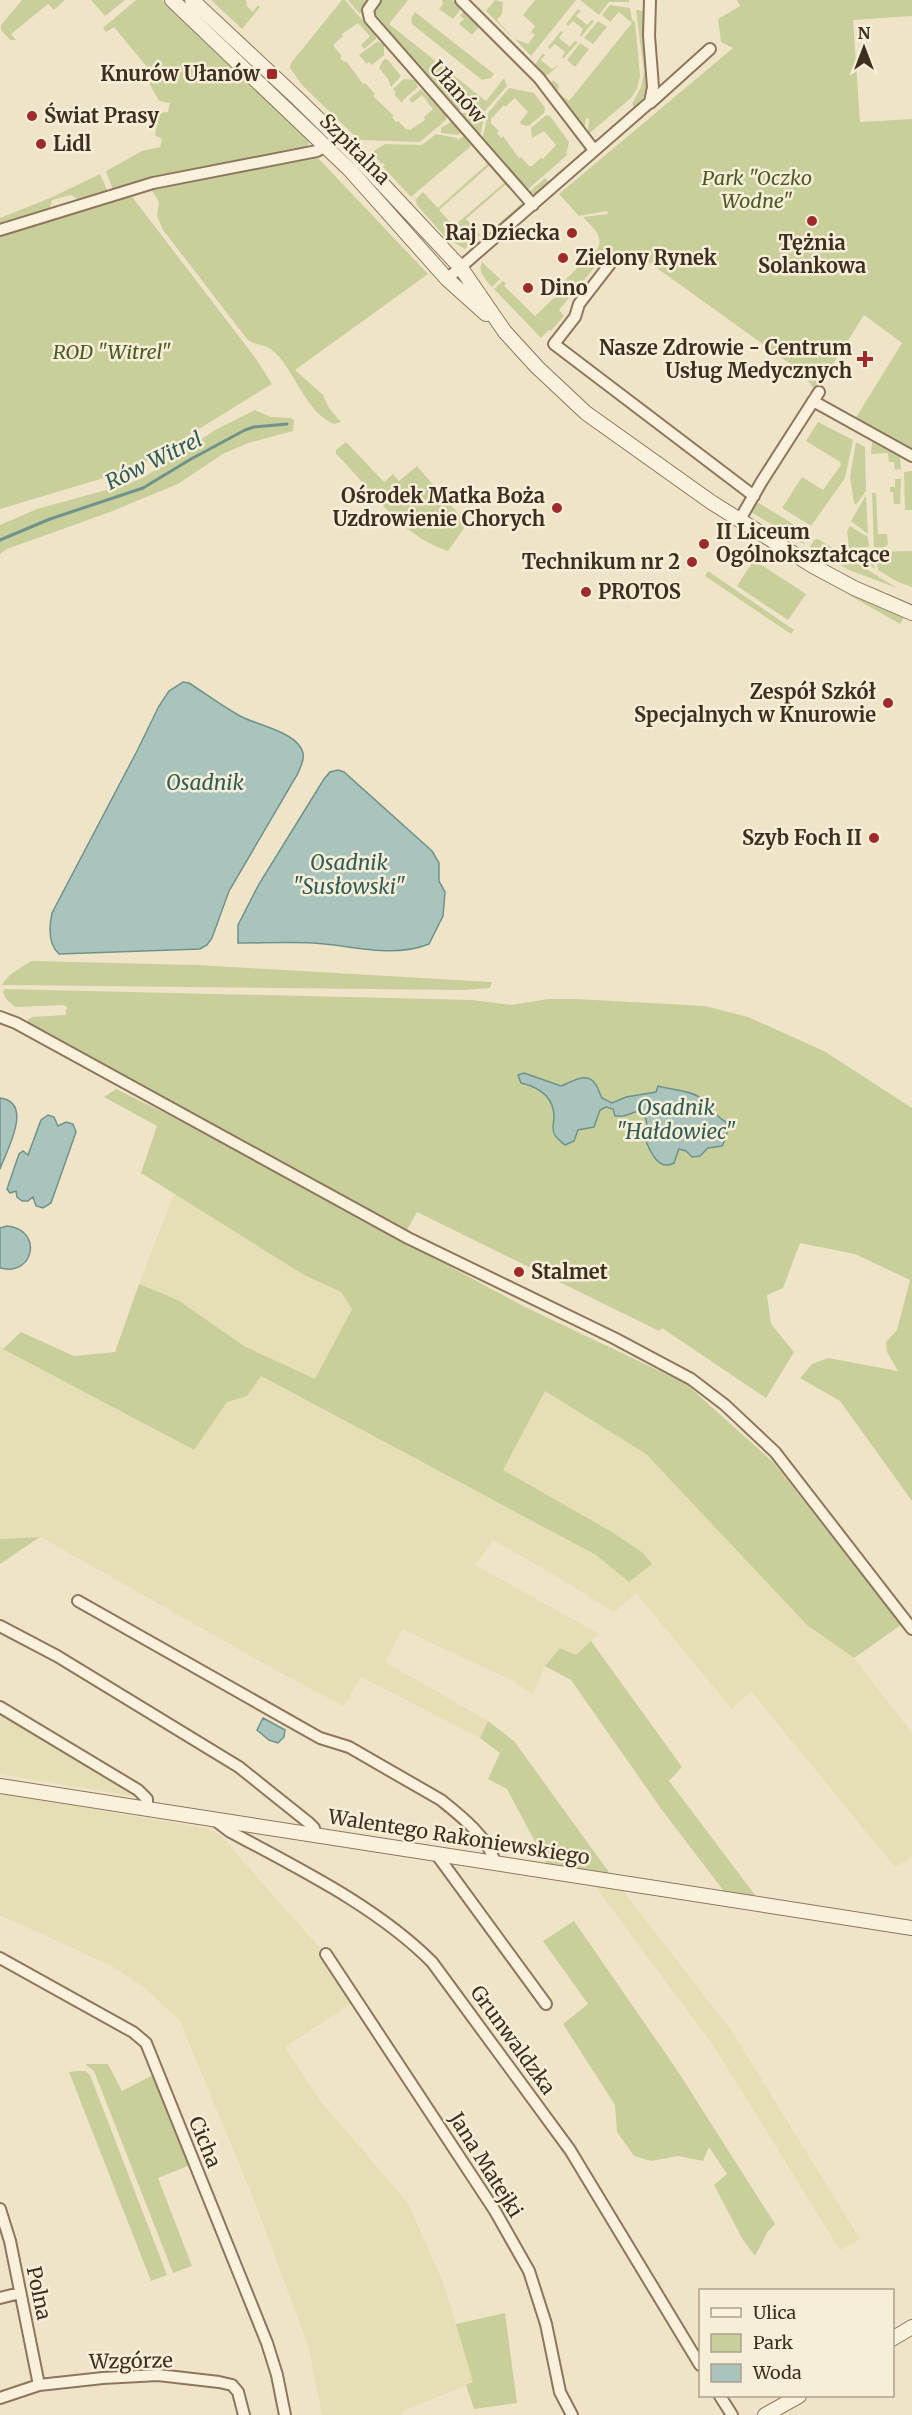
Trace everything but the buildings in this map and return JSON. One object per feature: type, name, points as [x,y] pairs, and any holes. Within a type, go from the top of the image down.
[{"type":"street","name":"Szpitalna","points":[[172,0],[331,142],[447,279],[505,332],[537,367],[586,413],[740,521],[829,576],[912,613]]},
{"type":"street","name":"Szpitalna","points":[[192,0],[331,142],[461,268],[505,332]]},
{"type":"street","name":"Ułanów","points":[[375,0],[368,10],[370,19],[533,205]]},
{"type":"street","points":[[461,0],[539,78],[594,150]]},
{"type":"street","points":[[647,105],[653,87],[649,36],[650,0]]},
{"type":"street","points":[[447,279],[710,49]]},
{"type":"street","points":[[0,230],[153,183],[317,151],[331,142]]},
{"type":"street","points":[[613,260],[579,304],[575,317],[554,344],[754,496]]},
{"type":"street","points":[[740,521],[816,396],[912,456]]},
{"type":"street","name":"Szpitalna","points":[[885,600],[912,602]]},
{"type":"street","points":[[0,1017],[16,1023],[408,1238],[614,1338],[691,1379],[725,1405],[775,1452],[912,1629]]},
{"type":"street","points":[[78,1600],[310,1733],[349,1747],[441,1800],[487,1844],[495,1863]]},
{"type":"street","points":[[0,1626],[57,1656],[239,1767],[309,1823],[314,1828],[315,1835]]},
{"type":"street","points":[[0,1707],[138,1791],[147,1800],[147,1809]]},
{"type":"street","name":"Walentego Rakoniewskiego","points":[[0,1786],[912,1928]]},
{"type":"street","name":"Grunwaldzka","points":[[213,1819],[230,1831],[340,1893],[411,1941],[432,1962],[570,2150],[699,2363]]},
{"type":"street","points":[[438,1855],[546,2004]]},
{"type":"street","name":"Jana Matejki","points":[[326,1954],[495,2211],[529,2271],[546,2324],[560,2392],[572,2415]]},
{"type":"street","name":"Cicha","points":[[0,1958],[133,2032],[146,2043],[267,2343],[278,2375],[285,2415]]},
{"type":"street","name":"Polna","points":[[0,2209],[10,2241],[39,2385]]},
{"type":"street","points":[[0,2298],[20,2293]]},
{"type":"street","points":[[894,2338],[912,2327]]},
{"type":"street","name":"Wzgórze","points":[[0,2398],[39,2385],[158,2375],[224,2382],[236,2389],[244,2415]]},
{"type":"street","points":[[721,2397],[732,2415]]},
{"type":"street","points":[[765,2415],[797,2397]]},
{"type":"shaded area","points":[[174,1194],[304,1275],[341,1292],[352,1309],[315,1380],[244,1346],[178,1300],[139,1284]]},
{"type":"shaded area","points":[[0,1347],[193,1450],[227,1401],[247,1396],[260,1376],[596,1555],[629,1581],[612,1532],[502,1470],[545,1391],[646,1454],[807,1625],[854,1658],[912,1733],[912,1857],[895,1867],[751,1691],[732,1709],[636,1593],[614,1612],[493,1540],[475,1565],[599,1634],[576,1655],[560,1648],[545,1666],[533,1694],[511,1680],[402,1629],[385,1662],[488,1721],[480,1738],[361,1677],[344,1706],[286,1676],[41,1537],[0,1539]]},
{"type":"shaded area","points":[[0,1713],[2,1714],[137,1797],[0,1774]]},
{"type":"shaded area","points":[[0,1793],[209,1829],[220,1835],[332,1962],[357,2000],[285,2047],[318,2098],[408,2203],[443,2282],[474,2382],[401,2412],[402,2415],[322,2415],[309,2348],[252,2195],[180,2021],[144,1987],[110,1965],[0,1915]]},
{"type":"shaded area","points":[[595,1886],[623,1891],[731,2030],[860,2239],[840,2250],[713,2045]]},
{"type":"green space","points":[[22,0],[65,0],[54,10],[48,4],[11,34],[16,40],[10,40],[1,30],[1,25]]},
{"type":"green space","points":[[91,0],[125,0],[105,16]]},
{"type":"green space","points":[[136,0],[162,0],[309,138],[308,148],[113,190],[106,171],[142,151],[160,147],[162,139],[155,135],[159,113],[168,112],[170,103],[159,101],[149,83],[156,78],[114,27],[106,32],[103,28]]},
{"type":"green space","points":[[211,0],[246,0],[247,6],[253,12],[258,5],[260,7],[242,29]]},
{"type":"green space","points":[[342,0],[345,0],[376,36],[376,39],[364,49],[361,45],[370,36],[358,23],[342,34],[343,36],[334,44],[334,47],[342,56],[340,58],[346,61],[363,84],[365,83],[375,94],[373,96],[394,116],[392,117],[396,122],[398,121],[410,130],[425,120],[424,117],[433,109],[422,95],[412,103],[409,99],[421,89],[446,116],[446,120],[420,142],[359,140],[302,85],[290,68],[291,63]]},
{"type":"green space","points":[[348,0],[370,0],[360,14]]},
{"type":"green space","points":[[382,0],[408,0],[389,24],[486,101],[504,78],[507,86],[485,111],[454,110],[388,34],[390,32],[375,13]]},
{"type":"green space","points":[[442,0],[452,0],[462,8],[453,19],[439,9],[443,4]]},
{"type":"green space","points":[[495,0],[503,2],[502,14],[497,20],[511,36],[486,11]]},
{"type":"green space","points":[[535,0],[576,0],[531,56],[515,39],[528,44],[535,35],[531,32],[535,26],[523,15]]},
{"type":"green space","points":[[580,0],[629,0],[629,2],[609,2],[599,15]]},
{"type":"green space","name":"Park \"Oczko Wodne\"","points":[[737,0],[912,0],[912,16],[853,20],[860,122],[912,119],[912,451],[855,419],[902,343],[864,315],[816,391],[800,371],[636,253],[628,263],[616,254],[611,259],[605,255],[559,310],[564,316],[551,331],[549,330],[541,338],[494,289],[503,281],[506,284],[504,286],[535,316],[557,295],[556,293],[565,284],[563,282],[598,248],[598,235],[583,217],[608,214],[607,211],[579,216],[559,194],[733,48],[721,42],[718,19],[740,6]]},
{"type":"green space","points":[[610,5],[630,8],[632,20],[635,22],[640,76],[637,89],[631,98],[588,133],[589,119],[586,118],[584,133],[551,84],[553,80],[559,85],[557,92],[569,101],[632,23],[619,12],[610,22],[602,15]]},
{"type":"green space","points":[[578,9],[581,11],[576,16],[587,25],[592,20],[594,21],[581,37],[583,29],[573,21],[568,26],[566,24]]},
{"type":"green space","points":[[636,10],[644,11],[648,75],[647,88],[635,109],[632,104],[641,87],[644,72]]},
{"type":"green space","points":[[464,11],[480,26],[472,35],[459,24],[464,19],[460,16]]},
{"type":"green space","points":[[415,12],[494,74],[491,78],[482,80],[412,24],[411,19]]},
{"type":"green space","points":[[598,21],[607,27],[593,44],[584,38]]},
{"type":"green space","points":[[561,31],[563,32],[559,38],[570,47],[575,41],[578,42],[563,59],[565,52],[555,44],[550,49],[548,47]]},
{"type":"green space","points":[[378,41],[384,45],[384,55],[372,65],[369,62],[367,64],[359,55]]},
{"type":"green space","points":[[580,43],[589,49],[575,67],[567,60]]},
{"type":"green space","points":[[543,53],[545,55],[541,60],[552,69],[560,64],[548,75],[541,74],[535,68]]},
{"type":"green space","points":[[384,59],[388,60],[401,76],[391,87],[379,68]]},
{"type":"green space","points":[[404,79],[415,80],[418,87],[402,103],[394,94],[396,92],[393,89]]},
{"type":"green space","points":[[509,88],[534,93],[545,108],[544,113],[529,126],[522,125],[520,122],[528,112],[515,98],[505,107],[504,105],[491,119],[491,123],[499,131],[497,133],[501,138],[503,136],[519,158],[521,157],[529,166],[532,166],[541,158],[543,159],[556,145],[544,131],[532,138],[531,128],[546,115],[550,116],[569,142],[566,156],[526,191],[482,141],[488,113]]},
{"type":"green space","points":[[461,113],[485,114],[480,136],[459,115]]},
{"type":"green space","points":[[451,122],[461,133],[458,135],[441,133],[441,128]]},
{"type":"green space","points":[[436,134],[457,138],[457,140],[464,136],[471,146],[411,197],[372,152],[385,144],[422,145]]},
{"type":"green space","points":[[300,157],[318,158],[428,274],[295,370],[323,395],[329,408],[341,422],[334,424],[315,410],[281,359],[273,351],[247,339],[163,230],[157,216],[159,202],[150,187]]},
{"type":"green space","points":[[484,158],[495,171],[489,166],[439,210],[454,226],[504,183],[499,177],[511,189],[505,185],[466,219],[480,235],[465,249],[446,238],[417,205],[416,200],[414,201],[423,192],[438,208],[487,164]]},
{"type":"green space","points":[[100,174],[108,192],[81,201],[71,195],[52,200],[49,211],[0,226],[0,218],[50,198]]},
{"type":"green space","points":[[545,178],[550,183],[538,193],[528,193]]},
{"type":"green space","name":"ROD \"Witrel\"","points":[[130,194],[257,360],[272,384],[134,469],[0,509],[0,232]]},
{"type":"green space","points":[[522,203],[520,209],[472,251],[470,249]]},
{"type":"green space","points":[[482,262],[500,279],[492,287],[481,272]]},
{"type":"green space","points":[[255,410],[271,417],[291,418],[294,420],[293,431],[248,443],[223,454],[178,484],[110,512],[7,549],[0,554],[0,525],[37,509],[128,484],[146,476],[215,430]]},
{"type":"green space","points":[[818,422],[853,440],[845,478],[811,526],[782,508],[802,477],[823,490],[841,465],[840,462],[806,441]]},
{"type":"green space","points":[[346,442],[384,482],[393,474],[399,481],[417,466],[467,524],[448,551],[414,534],[386,509],[336,454],[336,450]]},
{"type":"green space","points":[[856,442],[865,447],[866,491],[856,505],[850,477]]},
{"type":"green space","points":[[872,442],[900,457],[901,469],[895,470],[894,462],[889,462],[888,453],[871,454]]},
{"type":"green space","points":[[912,471],[912,510],[905,510],[904,472]]},
{"type":"green space","points":[[895,479],[901,479],[900,504],[894,504],[893,492],[890,492],[890,487],[895,487]]},
{"type":"green space","points":[[872,493],[876,493],[878,534],[887,534],[888,544],[885,547],[874,548]]},
{"type":"green space","points":[[866,495],[868,534],[851,521]]},
{"type":"green space","points":[[757,502],[808,533],[803,544],[751,512]]},
{"type":"green space","points":[[850,526],[868,537],[869,547],[849,548],[847,531]]},
{"type":"green space","points":[[818,539],[897,588],[849,570],[810,547],[814,540]]},
{"type":"green space","points":[[912,551],[912,587],[878,570],[875,552]]},
{"type":"green space","points":[[871,552],[875,569],[851,553]]},
{"type":"green space","points":[[754,560],[806,594],[788,620],[737,586]]},
{"type":"green space","points":[[708,571],[794,630],[791,634],[705,576]]},
{"type":"green space","points":[[849,595],[853,595],[906,615],[900,624]]},
{"type":"green space","points":[[31,961],[197,965],[492,982],[490,988],[464,990],[1,985],[11,974]]},
{"type":"green space","points":[[5,989],[472,1000],[511,1005],[548,999],[576,999],[705,1006],[748,1017],[824,1051],[912,1108],[912,1501],[840,1401],[800,1378],[812,1364],[828,1358],[898,1371],[887,1352],[886,1342],[897,1330],[910,1280],[855,1254],[800,1243],[783,1288],[767,1295],[771,1324],[794,1352],[766,1398],[662,1328],[659,1331],[417,1212],[405,1233],[28,1025],[28,1019],[33,1017],[65,1015],[67,1007],[64,1005],[15,1007],[6,999],[3,992]]},
{"type":"green space","points":[[116,1089],[171,1116],[525,1307],[685,1383],[773,1462],[901,1625],[854,1658],[807,1625],[646,1454],[545,1391],[503,1470],[612,1532],[643,1553],[652,1564],[629,1582],[596,1555],[261,1376],[247,1396],[227,1402],[194,1450],[3,1349],[21,1332],[74,1356],[115,1352],[139,1284],[178,1300],[244,1346],[315,1379],[352,1309],[341,1292],[304,1275],[141,1173],[157,1126],[104,1097]]},
{"type":"green space","points":[[40,1537],[0,1564],[0,1539]]},
{"type":"green space","points":[[591,1641],[682,1767],[669,1781],[758,1899],[726,1894],[662,1810],[571,1680],[545,1666],[560,1648],[576,1655]]},
{"type":"green space","points":[[488,1721],[514,1741],[611,1875],[547,1864],[507,1789],[488,1779],[500,1753],[480,1738]]},
{"type":"green space","points":[[574,1921],[677,2070],[775,2224],[768,2231],[755,2256],[743,2240],[714,2185],[727,2174],[709,2147],[703,2161],[678,2156],[651,2161],[634,2156],[617,2132],[615,2105],[563,2024],[588,2004],[543,1941]]},
{"type":"green space","points":[[85,2064],[108,2064],[122,2091],[155,2074],[193,2164],[158,2178],[192,2266],[173,2273],[94,2071]]},
{"type":"green space","points":[[85,2071],[90,2075],[167,2275],[151,2281],[69,2072]]},
{"type":"green space","points":[[505,2313],[517,2403],[474,2409],[466,2385],[473,2382],[456,2324]]},
{"type":"water","name":"Osadnik","points":[[183,682],[189,683],[240,716],[285,734],[293,740],[300,746],[303,753],[303,761],[297,775],[229,891],[212,938],[207,945],[200,949],[59,954],[55,950],[50,935],[52,913],[159,706],[169,691]]},
{"type":"water","name":"Osadnik \"Susłowski\"","points":[[338,770],[344,772],[432,851],[439,863],[439,881],[445,892],[443,916],[429,944],[386,951],[313,943],[238,943],[238,925],[259,884],[324,779],[330,772]]},
{"type":"water","name":"Osadnik \"Hałdowiec\"","points":[[524,1073],[561,1086],[580,1078],[589,1078],[596,1085],[602,1098],[612,1103],[626,1097],[656,1092],[658,1086],[692,1093],[726,1122],[726,1138],[722,1146],[708,1148],[700,1156],[692,1157],[686,1151],[679,1149],[674,1163],[662,1164],[650,1150],[642,1132],[647,1125],[646,1119],[638,1111],[624,1116],[615,1116],[613,1109],[606,1107],[600,1110],[594,1127],[578,1130],[574,1141],[565,1145],[554,1133],[551,1103],[539,1090],[521,1083],[518,1075]]},
{"type":"water","points":[[0,1098],[10,1101],[17,1117],[12,1139],[0,1169]]},
{"type":"water","points":[[48,1115],[54,1117],[58,1126],[66,1122],[73,1124],[76,1132],[51,1203],[43,1208],[36,1206],[33,1197],[28,1201],[22,1201],[17,1197],[16,1191],[10,1193],[7,1189],[19,1154],[23,1151],[28,1155],[41,1120]]},
{"type":"water","points":[[7,1226],[18,1229],[26,1235],[30,1243],[27,1259],[21,1266],[12,1269],[0,1268],[0,1228]]},
{"type":"water","points":[[263,1718],[285,1730],[284,1737],[278,1743],[269,1740],[257,1730]]},
{"type":"waterway","name":"Rów Witrel","points":[[0,540],[50,519],[143,488],[245,430],[287,424]]},
{"type":"place","name":"Knurów Ułanów","points":[[272,74]]},
{"type":"place","name":"Świat Prasy","points":[[32,116]]},
{"type":"place","name":"Lidl","points":[[41,144]]},
{"type":"place","name":"Tężnia Solankowa","points":[[812,221]]},
{"type":"place","name":"Raj Dziecka","points":[[572,233]]},
{"type":"place","name":"Zielony Rynek","points":[[563,258]]},
{"type":"place","name":"Dino","points":[[528,288]]},
{"type":"place","name":"Nasze Zdrowie - Centrum Usług Medycznych","points":[[865,359]]},
{"type":"place","name":"Ośrodek Matka Boża Uzdrowienie Chorych","points":[[557,508]]},
{"type":"place","name":"II Liceum Ogólnokształcące","points":[[704,544]]},
{"type":"place","name":"Technikum nr 2","points":[[692,562]]},
{"type":"place","name":"PROTOS","points":[[586,592]]},
{"type":"place","name":"Zespół Szkół Specjalnych w Knurowie","points":[[888,703]]},
{"type":"place","name":"Szyb Foch II","points":[[874,838]]},
{"type":"place","name":"Stalmet","points":[[519,1272]]}]
